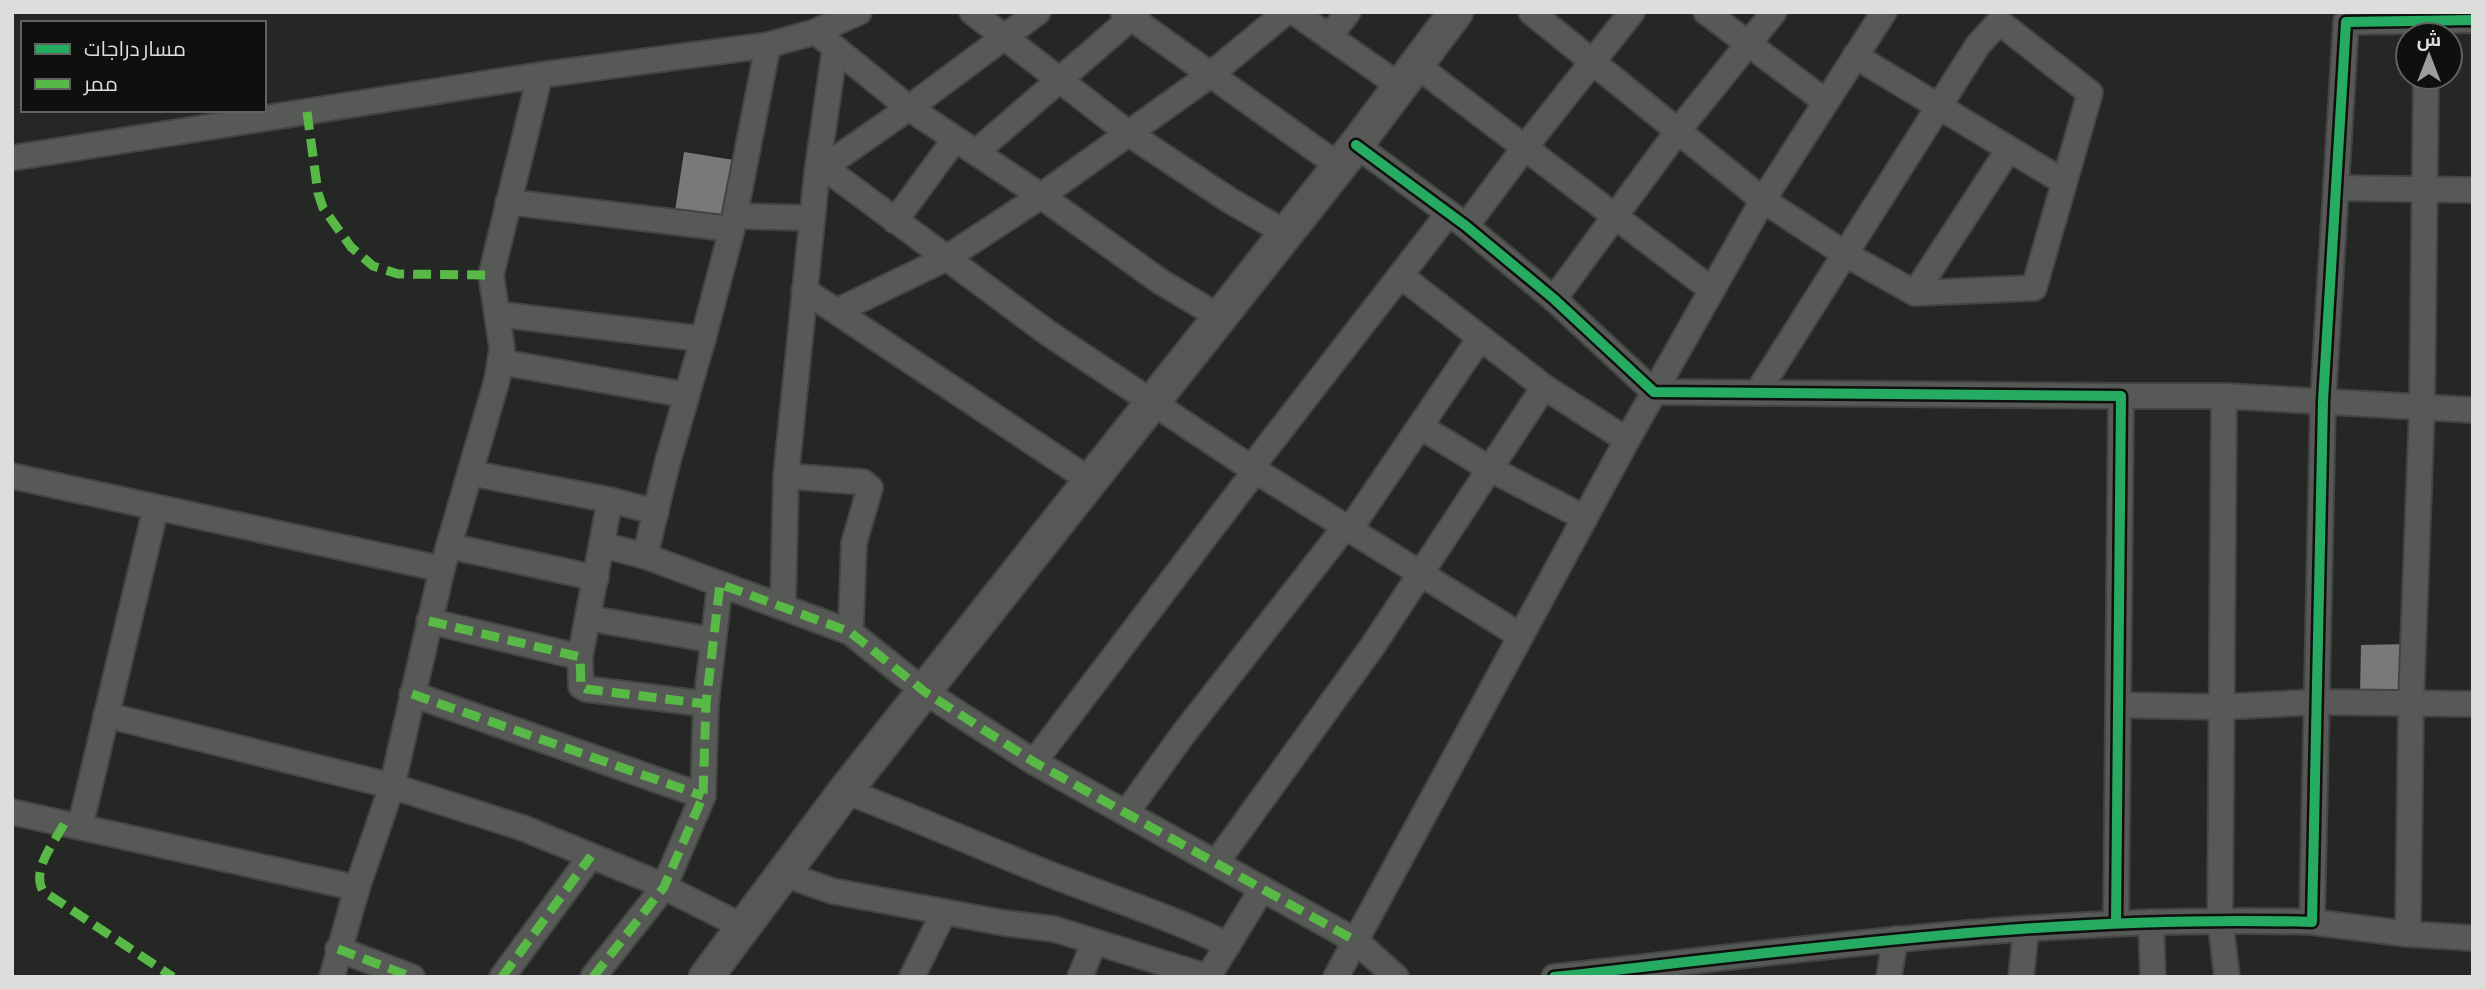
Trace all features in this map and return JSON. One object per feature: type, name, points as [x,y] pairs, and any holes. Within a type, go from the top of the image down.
[{"type":"main road","points":[[707,976],[845,791],[1348,155],[1456,12]]},
{"type":"street","points":[[12,158],[540,75],[768,45],[815,32],[859,12]]},
{"type":"street","points":[[972,12],[1128,132],[1229,200],[1286,233]]},
{"type":"street","points":[[821,170],[1038,12]]},
{"type":"street","points":[[837,311],[945,259],[1041,196],[1210,75],[1286,12]]},
{"type":"street","points":[[1294,12],[1329,37],[1408,76],[1525,147],[1712,290]]},
{"type":"street","points":[[1329,37],[1348,12]]},
{"type":"street","points":[[1531,12],[1763,200],[1845,254],[1915,292],[2034,288],[2090,93],[1999,22],[1978,45],[1845,254],[1758,393]]},
{"type":"street","points":[[1034,762],[1401,276],[1525,147],[1632,12]]},
{"type":"street","points":[[1706,12],[1826,102]]},
{"type":"street","points":[[1554,299],[1678,132],[1774,12]]},
{"type":"street","points":[[1336,977],[1627,440],[1763,200],[1884,12]]},
{"type":"street","points":[[895,221],[966,145],[1061,79],[1130,14],[1210,75],[1457,220],[1554,299],[1654,392],[2224,396],[2473,410]]},
{"type":"street","points":[[2312,922],[2323,401],[2346,22],[2394,26]]},
{"type":"street","points":[[815,32],[909,108],[1041,196],[1161,282],[1220,317]]},
{"type":"street","points":[[645,556],[733,223],[768,45]]},
{"type":"street","points":[[783,606],[786,476],[812,218],[821,170],[835,48]]},
{"type":"street","points":[[1856,56],[2064,182]]},
{"type":"street","points":[[332,977],[357,888],[392,786],[445,557],[500,362],[502,348],[491,275],[540,75]]},
{"type":"street","points":[[2408,934],[2426,91]]},
{"type":"street","points":[[1915,292],[2009,149]]},
{"type":"street","points":[[821,170],[1152,404],[1253,470],[1521,636]]},
{"type":"street","points":[[2336,188],[2473,190]]},
{"type":"street","points":[[508,202],[733,223],[812,218]]},
{"type":"street","points":[[1401,276],[1544,387],[1627,440]]},
{"type":"street","points":[[804,289],[1091,481]]},
{"type":"street","points":[[497,314],[704,339]]},
{"type":"street","points":[[1126,813],[1184,733],[1348,528],[1421,427],[1480,338]]},
{"type":"street","points":[[500,362],[687,395]]},
{"type":"street","points":[[1216,863],[1332,704],[1544,387]]},
{"type":"street","points":[[2116,923],[2121,396]]},
{"type":"street","points":[[2224,396],[2220,919],[2227,977]]},
{"type":"street","points":[[1421,427],[1490,469],[1585,518]]},
{"type":"street","points":[[470,473],[610,500],[656,512]]},
{"type":"street","points":[[12,476],[156,507],[445,557],[596,578]]},
{"type":"street","points":[[786,476],[863,482],[870,488],[854,543],[851,623]]},
{"type":"street","points":[[610,500],[580,657],[581,686],[586,689],[706,704]]},
{"type":"street","points":[[79,827],[156,507]]},
{"type":"street","points":[[602,545],[645,556],[850,632],[925,692],[1034,762],[1356,941],[1396,977]]},
{"type":"street","points":[[593,977],[664,887],[703,796],[706,704],[720,584]]},
{"type":"street","points":[[588,618],[712,640]]},
{"type":"street","points":[[429,621],[580,657]]},
{"type":"street","points":[[412,694],[703,796]]},
{"type":"street","points":[[2118,705],[2221,707],[2316,702],[2473,704]]},
{"type":"street","points":[[106,715],[392,786],[523,828],[664,887],[744,927]]},
{"type":"street","points":[[845,791],[920,819],[1039,870],[1195,929],[1228,945]]},
{"type":"street","points":[[12,812],[357,888]]},
{"type":"street","points":[[502,977],[591,856]]},
{"type":"street","points":[[784,874],[832,891],[1054,929],[1176,972],[1208,977],[1262,888]]},
{"type":"street","points":[[912,977],[944,912]]},
{"type":"street","points":[[1554,977],[1895,939],[2116,923],[2220,919],[2312,922],[2408,934],[2473,938]]},
{"type":"street","points":[[2151,922],[2153,977]]},
{"type":"street","points":[[2021,977],[2026,930]]},
{"type":"street","points":[[1889,977],[1895,939]]},
{"type":"street","points":[[1080,977],[1094,943]]},
{"type":"street","points":[[338,949],[412,977]]},
{"type":"building","points":[[684,152],[734,160],[725,217],[675,211]]},
{"type":"building","points":[[2410,644],[2410,697],[2360,695],[2361,645]]},
{"type":"marked path","points":[[307,112],[318,193],[323,208],[351,247],[373,266],[398,274],[491,275]]},
{"type":"marked path","points":[[593,977],[664,887],[703,796],[706,704],[720,584],[850,632],[925,692],[1034,762],[1356,941]]},
{"type":"marked path","points":[[429,621],[580,657],[581,686],[586,689],[706,704]]},
{"type":"marked path","points":[[412,694],[703,796]]},
{"type":"marked path","points":[[64,824],[42,866],[40,883],[43,891],[173,977]]},
{"type":"marked path","points":[[502,977],[591,856]]},
{"type":"marked path","points":[[338,949],[412,977]]},
{"type":"cycle path","points":[[1554,977],[1838,945],[2027,929],[2122,923],[2312,922],[2323,401],[2346,22],[2473,20]]},
{"type":"cycle path","points":[[1356,145],[1466,226],[1554,299],[1654,392],[2121,396],[2116,923]]}]
